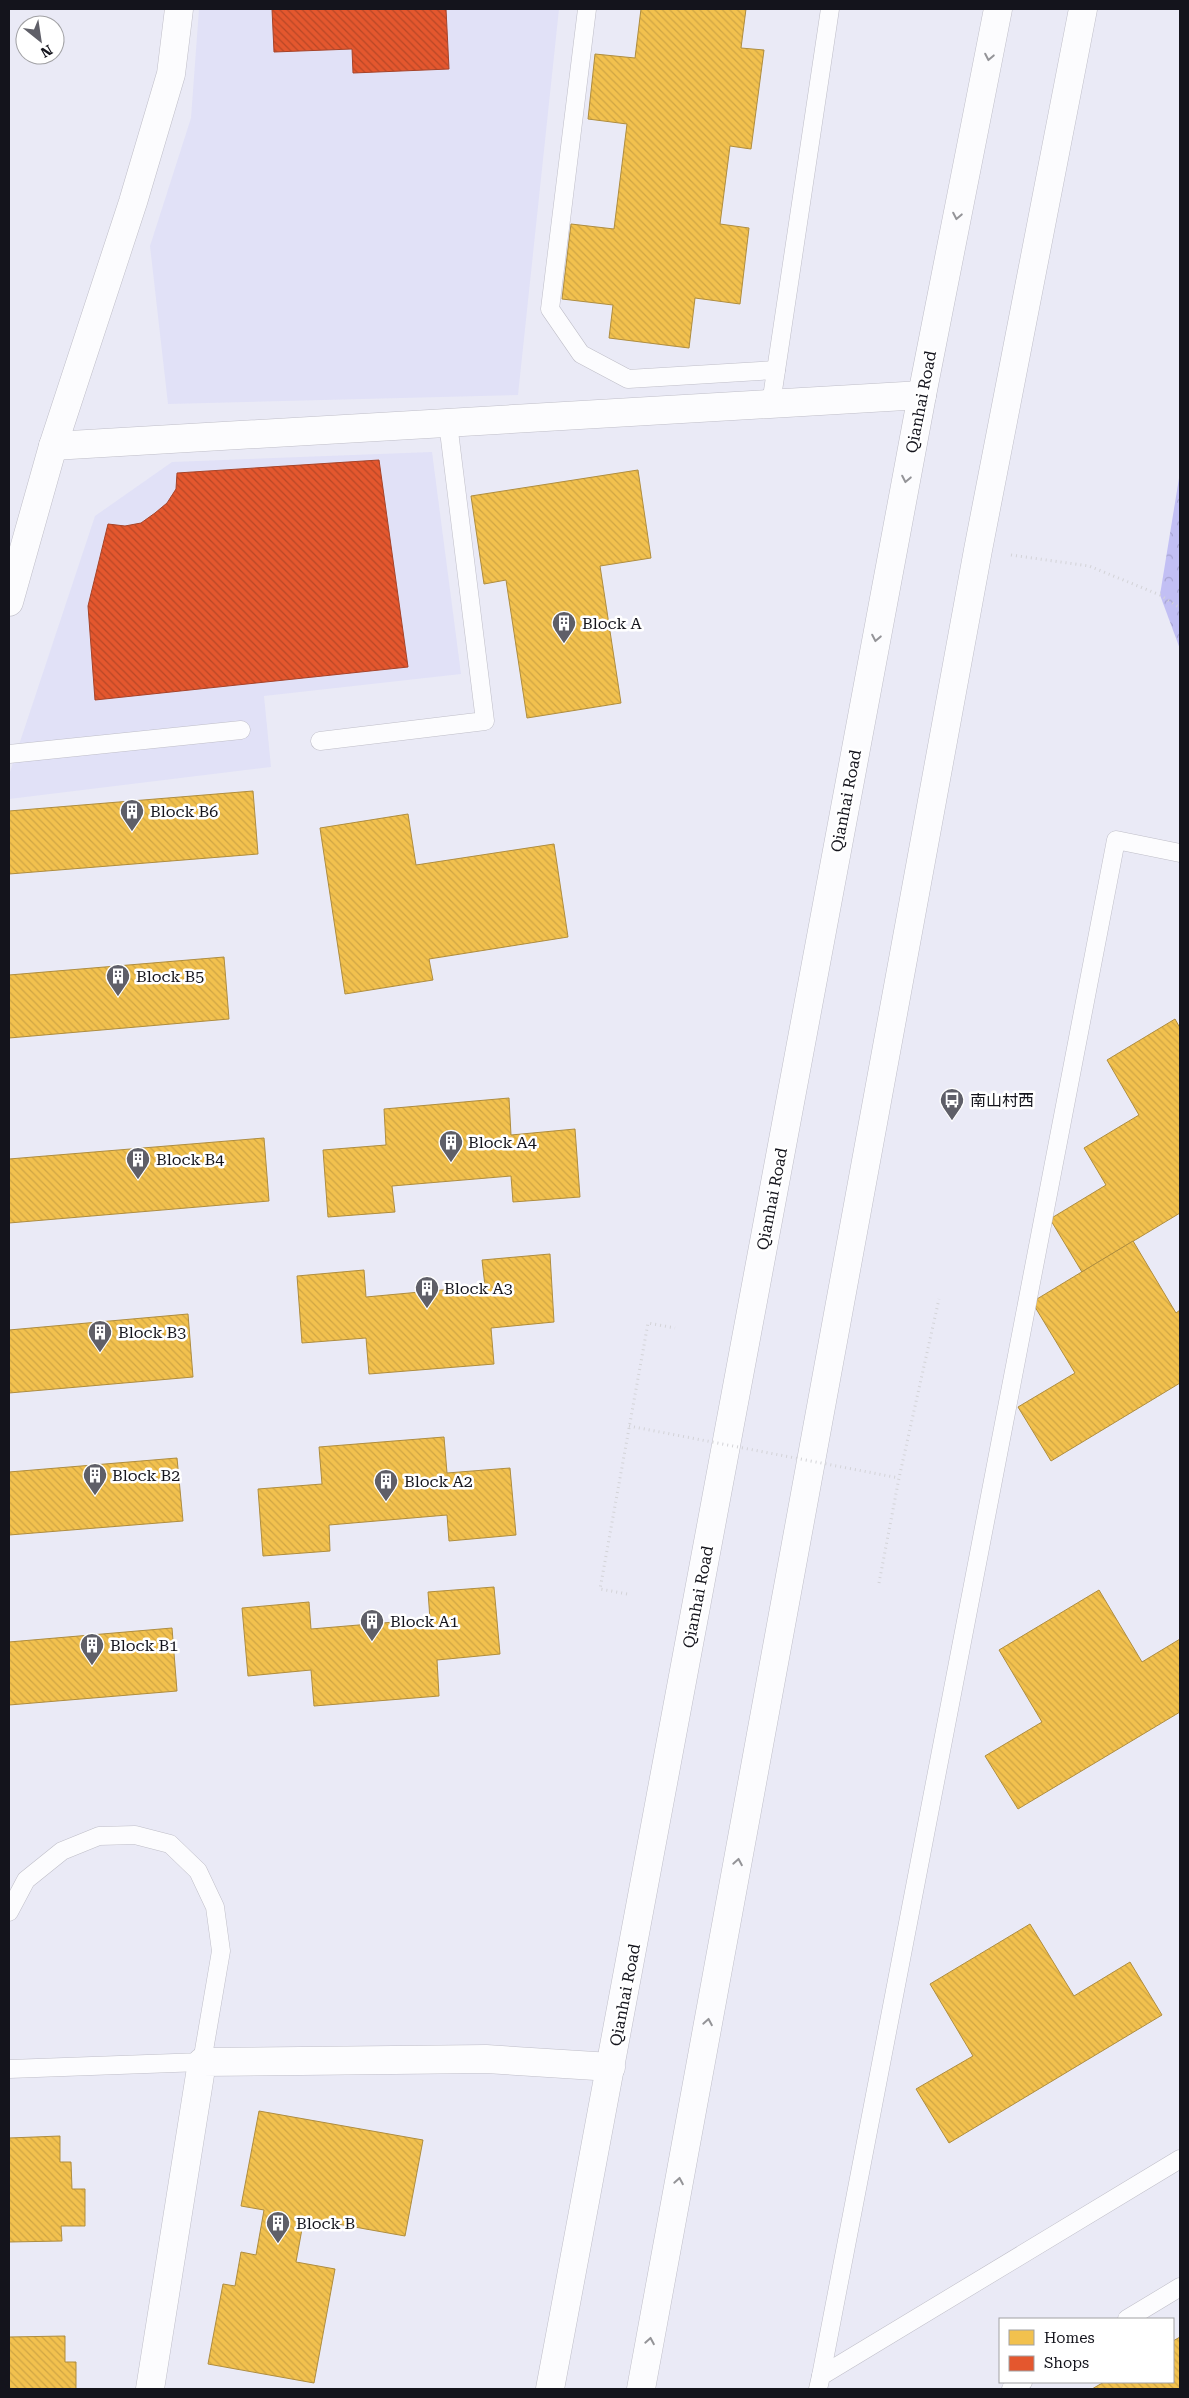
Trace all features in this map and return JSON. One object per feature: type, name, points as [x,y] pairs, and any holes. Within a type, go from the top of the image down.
[{"type":"main road","points":[[9,602],[53,446],[133,202],[171,74],[179,9]]},
{"type":"main road","name":"Qianhai Road","points":[[550,2389],[922,395],[998,9]]},
{"type":"main road","points":[[641,2389],[978,550],[1083,9]]},
{"type":"main road","points":[[53,446],[922,395]]},
{"type":"main road","points":[[150,2389],[202,2062],[486,2059],[611,2067]]},
{"type":"lane","points":[[587,9],[550,309],[581,354],[628,379],[776,370]]},
{"type":"lane","points":[[771,404],[830,9]]},
{"type":"lane","points":[[320,741],[485,721],[448,423]]},
{"type":"lane","points":[[9,754],[241,730]]},
{"type":"lane","points":[[820,2383],[1116,840],[1180,853]]},
{"type":"lane","points":[[9,1912],[26,1880],[62,1851],[99,1836],[136,1836],[170,1844],[198,1871],[215,1907],[221,1951],[202,2062],[9,2069]]},
{"type":"lane","points":[[820,2383],[1180,2158]]},
{"type":"lane","points":[[1129,2318],[1180,2287]]},
{"type":"path","points":[[978,550],[1089,566],[1160,595],[1180,608]]},
{"type":"path","points":[[879,1583],[899,1478],[939,1299]]},
{"type":"path","points":[[627,1594],[600,1589],[648,1323],[675,1328]]},
{"type":"path","points":[[630,1426],[899,1478]]},
{"type":"shaded area","points":[[199,9],[559,9],[518,395],[168,404],[150,246],[191,118]]},
{"type":"shaded area","points":[[432,452],[461,674],[264,696],[271,767],[9,799],[9,775],[95,516],[172,462]]},
{"type":"green space","points":[[1180,472],[1180,649],[1160,595]]},
{"type":"building: Homes","points":[[641,9],[746,9],[741,48],[764,50],[751,149],[730,146],[720,224],[749,228],[740,304],[695,298],[689,348],[609,338],[613,305],[562,299],[571,224],[614,229],[627,124],[588,119],[595,54],[635,58]]},
{"type":"building: Homes","name":"Block A","points":[[638,470],[651,558],[600,566],[621,703],[527,718],[506,580],[484,584],[471,496]]},
{"type":"building: Homes","name":"Block B6","points":[[253,791],[258,854],[9,874],[9,811]]},
{"type":"building: Homes","points":[[408,814],[416,865],[554,844],[568,937],[429,959],[433,980],[345,994],[320,828]]},
{"type":"building: Homes","name":"Block B5","points":[[224,957],[229,1019],[9,1038],[9,975]]},
{"type":"building: Homes","points":[[1175,1019],[1180,1028],[1180,1213],[1082,1272],[1050,1219],[1106,1185],[1084,1148],[1139,1115],[1107,1060]]},
{"type":"building: Homes","name":"Block A4","points":[[509,1098],[511,1135],[575,1129],[580,1197],[513,1202],[511,1176],[392,1186],[395,1212],[328,1217],[323,1150],[386,1145],[384,1109]]},
{"type":"building: Homes","name":"Block B4","points":[[264,1138],[269,1201],[9,1223],[9,1159]]},
{"type":"building: Homes","points":[[1133,1241],[1176,1313],[1180,1310],[1180,1383],[1051,1461],[1018,1407],[1075,1373],[1032,1302]]},
{"type":"building: Homes","name":"Block A3","points":[[550,1254],[554,1322],[491,1328],[494,1364],[369,1374],[366,1338],[302,1343],[297,1276],[364,1270],[366,1297],[485,1286],[482,1260]]},
{"type":"building: Homes","name":"Block B3","points":[[188,1314],[193,1377],[9,1393],[9,1330]]},
{"type":"building: Homes","name":"Block A2","points":[[444,1437],[447,1473],[510,1468],[516,1535],[449,1541],[447,1515],[329,1525],[330,1551],[263,1556],[258,1489],[322,1484],[319,1447]]},
{"type":"building: Homes","name":"Block B2","points":[[177,1458],[183,1521],[9,1535],[9,1472]]},
{"type":"building: Homes","name":"Block A1","points":[[494,1587],[500,1654],[437,1660],[439,1696],[314,1706],[311,1670],[248,1676],[242,1608],[309,1602],[311,1629],[430,1619],[428,1592]]},
{"type":"building: Homes","points":[[1099,1590],[1142,1662],[1180,1639],[1180,1712],[1018,1809],[985,1756],[1042,1722],[999,1650]]},
{"type":"building: Homes","name":"Block B1","points":[[172,1628],[177,1691],[9,1705],[9,1642]]},
{"type":"building: Homes","points":[[1030,1924],[1074,1996],[1130,1962],[1162,2015],[949,2143],[916,2089],[973,2056],[930,1984]]},
{"type":"building: Homes","name":"Block B","points":[[259,2111],[423,2140],[405,2236],[304,2218],[296,2262],[335,2269],[314,2383],[208,2364],[223,2284],[235,2286],[241,2252],[256,2255],[264,2210],[241,2206]]},
{"type":"building: Homes","points":[[60,2136],[60,2162],[71,2162],[72,2189],[85,2189],[85,2226],[61,2226],[62,2241],[9,2242],[9,2138]]},
{"type":"building: Homes","points":[[65,2336],[65,2362],[76,2362],[76,2389],[9,2389],[9,2337]]},
{"type":"building: Homes","points":[[1180,2337],[1180,2389],[1092,2389],[1102,2383],[1174,2383],[1174,2340]]},
{"type":"building: Shops","points":[[272,9],[446,9],[449,69],[353,73],[352,49],[274,52]]},
{"type":"building: Shops","points":[[379,460],[408,667],[95,700],[88,606],[108,524],[125,526],[141,523],[155,513],[167,503],[176,489],[177,473]]},
{"type":"place","name":"Block A","points":[[564,644]]},
{"type":"place","name":"Block B6","points":[[132,832]]},
{"type":"place","name":"Block B5","points":[[118,997]]},
{"type":"place","name":"南山村西","points":[[952,1121]]},
{"type":"place","name":"Block A4","points":[[451,1163]]},
{"type":"place","name":"Block B4","points":[[138,1180]]},
{"type":"place","name":"Block A3","points":[[427,1309]]},
{"type":"place","name":"Block B3","points":[[100,1353]]},
{"type":"place","name":"Block B2","points":[[95,1496]]},
{"type":"place","name":"Block A2","points":[[386,1502]]},
{"type":"place","name":"Block A1","points":[[372,1642]]},
{"type":"place","name":"Block B1","points":[[92,1666]]},
{"type":"place","name":"Block B","points":[[278,2244]]}]
